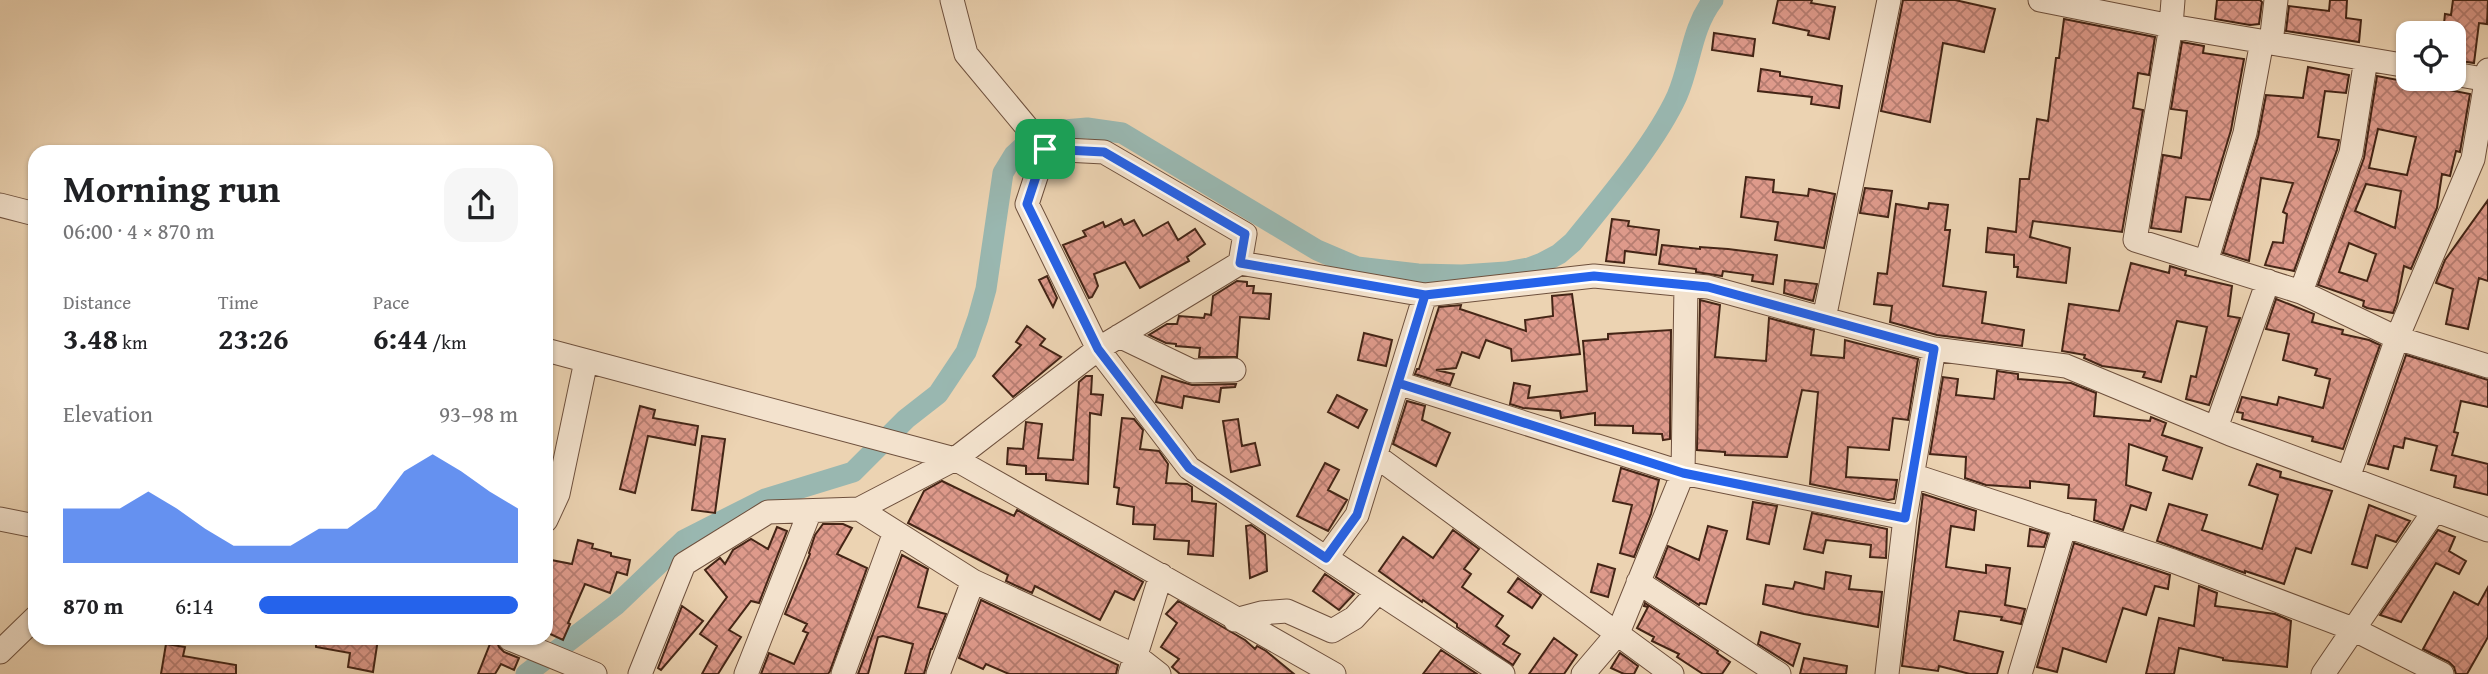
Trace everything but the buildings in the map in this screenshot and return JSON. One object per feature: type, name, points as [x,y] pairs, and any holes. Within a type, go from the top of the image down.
[{"type":"street","points":[[952,0],[966,54],[1045,149],[1104,152],[1245,234],[1240,263]]},
{"type":"street","points":[[1824,319],[1889,0]]},
{"type":"street","points":[[2040,0],[2171,26],[2396,64]]},
{"type":"street","points":[[2173,0],[2135,240],[2301,292],[2397,338],[2488,366]]},
{"type":"street","points":[[2206,262],[2245,133],[2276,0]]},
{"type":"street","points":[[2301,292],[2351,153],[2366,59]]},
{"type":"street","points":[[2347,478],[2397,338],[2480,162],[2487,77],[2466,75]]},
{"type":"street","points":[[1045,149],[1027,204],[1098,349],[1189,468],[1503,674]]},
{"type":"street","points":[[0,205],[28,212]]},
{"type":"street","points":[[640,674],[684,564],[768,512],[859,509],[955,459],[1098,349],[1240,263],[1425,295],[1594,276],[1708,287],[1934,349],[2066,366],[2216,428],[2488,530]]},
{"type":"street","points":[[2216,428],[2268,281]]},
{"type":"street","points":[[1583,674],[1618,633],[1683,473],[1686,285]]},
{"type":"street","points":[[1326,558],[1357,515],[1425,295]]},
{"type":"street","points":[[1119,336],[1192,371],[1234,370]]},
{"type":"street","points":[[1887,674],[1905,518],[1934,349]]},
{"type":"street","points":[[553,352],[955,459],[1334,674]]},
{"type":"street","points":[[553,505],[558,494],[586,361]]},
{"type":"street","points":[[1398,383],[1683,473],[1905,518]]},
{"type":"street","points":[[1376,456],[1672,674]]},
{"type":"street","points":[[1912,475],[2173,561],[2354,629],[2442,674]]},
{"type":"street","points":[[859,509],[973,581],[1133,665],[1160,674]]},
{"type":"street","points":[[2323,674],[2435,510]]},
{"type":"street","points":[[746,674],[810,511]]},
{"type":"street","points":[[0,519],[28,525]]},
{"type":"street","points":[[2020,674],[2065,525]]},
{"type":"street","points":[[843,674],[895,532]]},
{"type":"street","points":[[1133,665],[1161,575]]},
{"type":"street","points":[[938,674],[973,581]]},
{"type":"street","points":[[1639,582],[1779,674]]},
{"type":"street","points":[[1235,620],[1261,613],[1287,611],[1332,631],[1354,618],[1378,592]]},
{"type":"street","points":[[0,652],[28,625]]},
{"type":"street","points":[[522,645],[562,665],[595,674]]},
{"type":"waterway","points":[[526,674],[616,605],[684,540],[765,499],[853,472],[906,419],[938,394],[966,352],[978,318],[986,289],[1003,173],[1014,155],[1027,143],[1053,131],[1087,128],[1122,133],[1317,250],[1357,267],[1418,274],[1462,275],[1529,268],[1559,254],[1573,242],[1643,152],[1677,96],[1700,23],[1713,0]]},
{"type":"route","points":[[1045,149],[1027,204],[1098,349],[1189,468],[1326,558],[1357,515],[1425,295],[1594,276],[1708,287],[1934,349],[1905,518],[1683,473],[1398,383],[1425,295],[1240,263],[1245,234],[1104,152],[1045,149]]}]
